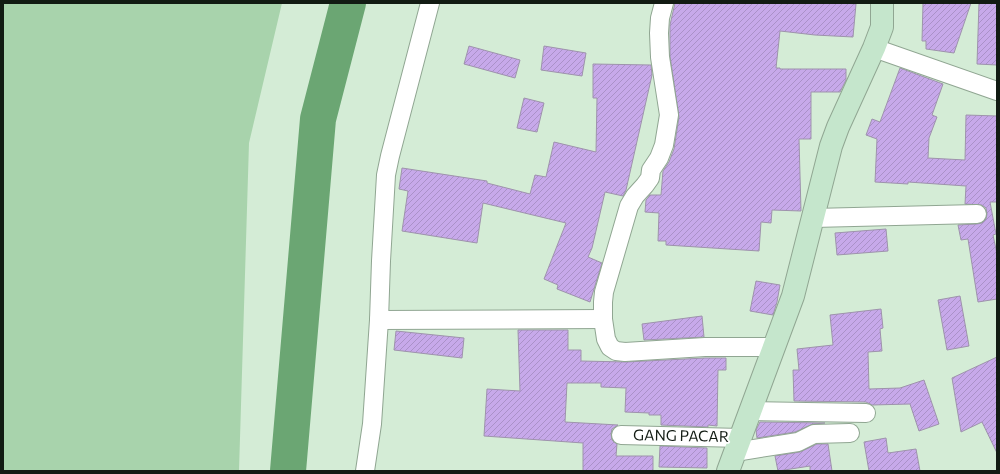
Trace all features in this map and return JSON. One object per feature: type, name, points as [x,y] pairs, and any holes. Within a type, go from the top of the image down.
[{"type":"street","points":[[365,471],[372,424],[386,175],[430,3]]},
{"type":"street","points":[[664,3],[660,18],[659,33],[660,57],[669,115],[664,145],[659,158],[651,170],[650,178],[629,206],[604,292],[603,319],[606,340],[610,347],[616,351],[625,352],[706,347],[773,347]]},
{"type":"street","points":[[735,454],[773,347],[793,296],[831,146],[882,27],[882,3]]},
{"type":"street","points":[[874,48],[997,91]]},
{"type":"street","points":[[813,218],[977,214]]},
{"type":"street","points":[[379,320],[603,319]]},
{"type":"street","points":[[750,411],[866,413]]},
{"type":"street","name":"GANG PACAR","points":[[620,435],[735,454],[798,442],[814,434],[850,433]]},
{"type":"green space","points":[[3,3],[282,3],[249,143],[239,471],[3,471]]},
{"type":"building","points":[[675,3],[856,4],[853,37],[780,31],[776,68],[846,69],[846,80],[840,92],[811,92],[811,139],[799,139],[801,211],[772,210],[771,223],[761,222],[759,251],[666,245],[666,241],[658,241],[659,213],[645,212],[646,200],[650,195],[661,195],[663,171],[669,162],[674,149],[679,117],[670,56],[670,25]]},
{"type":"building","points":[[923,3],[971,3],[954,53],[926,49],[926,41],[922,41]]},
{"type":"building","points":[[979,3],[997,3],[997,65],[977,64]]},
{"type":"building","points":[[469,46],[520,60],[515,78],[464,64]]},
{"type":"building","points":[[544,46],[586,53],[582,76],[541,70]]},
{"type":"building","points":[[593,64],[651,65],[652,75],[626,190],[623,196],[605,192],[592,248],[588,257],[602,263],[590,302],[557,289],[558,285],[544,279],[566,223],[483,203],[477,243],[402,231],[408,191],[399,189],[402,168],[487,181],[487,183],[530,194],[535,175],[546,177],[554,142],[596,152],[597,98],[593,98]]},
{"type":"building","points":[[900,68],[943,84],[932,115],[937,117],[929,138],[928,158],[965,160],[966,115],[997,116],[997,202],[990,202],[996,234],[993,235],[997,254],[997,299],[978,302],[968,239],[961,240],[958,225],[982,223],[986,219],[987,214],[986,208],[982,205],[965,204],[966,186],[908,182],[908,184],[875,182],[877,139],[866,135],[872,119],[880,122]]},
{"type":"building","points":[[524,98],[544,103],[537,132],[517,128]]},
{"type":"building","points":[[886,229],[888,251],[837,255],[835,233]]},
{"type":"building","points":[[756,281],[780,285],[773,315],[750,311]]},
{"type":"building","points":[[960,296],[969,346],[947,350],[938,300]]},
{"type":"building","points":[[881,309],[883,328],[880,329],[882,351],[868,352],[869,389],[900,388],[924,380],[939,424],[919,431],[910,404],[872,405],[866,402],[794,401],[793,370],[799,370],[797,349],[833,345],[830,315]]},
{"type":"building","points":[[702,316],[704,337],[644,340],[642,324]]},
{"type":"building","points":[[518,330],[568,330],[568,350],[581,350],[581,361],[626,362],[726,358],[726,370],[718,370],[717,426],[661,425],[661,415],[625,412],[626,388],[601,387],[601,383],[567,383],[565,422],[618,425],[612,429],[611,434],[612,440],[617,444],[616,456],[653,456],[653,471],[583,471],[583,443],[484,436],[487,389],[520,391]]},
{"type":"building","points":[[396,331],[464,338],[462,358],[394,350]]},
{"type":"building","points":[[997,357],[997,453],[982,422],[961,432],[952,378]]},
{"type":"building","points":[[760,422],[825,423],[813,424],[795,432],[757,438],[756,430]]},
{"type":"building","points":[[886,438],[888,453],[916,449],[920,471],[869,471],[864,442]]},
{"type":"building","points":[[817,444],[828,444],[832,471],[810,471],[810,466],[778,471],[775,456],[800,452]]},
{"type":"building","points":[[660,446],[707,448],[707,468],[659,467]]},
{"type":"waterway","points":[[288,471],[318,119],[348,3]]}]
